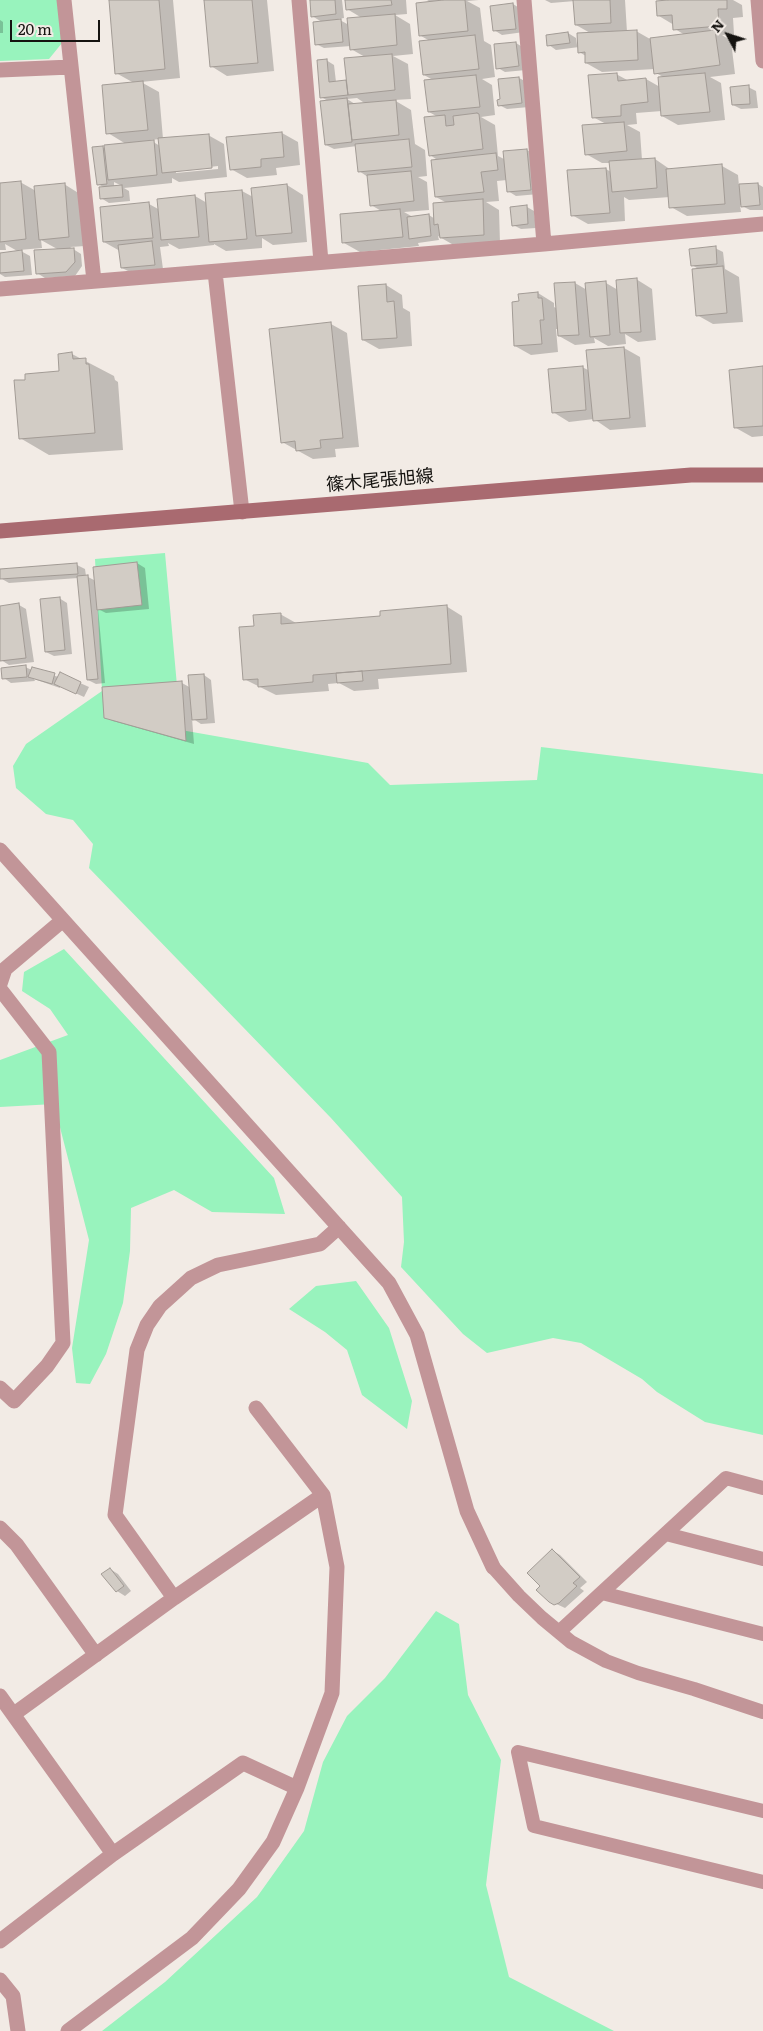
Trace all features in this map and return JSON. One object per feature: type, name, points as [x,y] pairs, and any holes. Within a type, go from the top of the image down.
[{"type":"main road","name":"篠木尾張旭線","points":[[0,531],[691,475],[763,475]]},
{"type":"street","points":[[64,0],[94,281]]},
{"type":"street","points":[[300,0],[321,262]]},
{"type":"street","points":[[524,0],[544,244]]},
{"type":"street","points":[[758,0],[763,61]]},
{"type":"street","points":[[0,70],[71,67]]},
{"type":"street","points":[[0,289],[763,224]]},
{"type":"street","points":[[216,272],[242,512]]},
{"type":"street","points":[[0,850],[389,1282],[417,1335],[467,1511],[493,1567]]},
{"type":"street","points":[[0,984],[5,969],[63,920]]},
{"type":"street","points":[[0,989],[49,1052],[64,1342],[47,1366],[14,1401],[0,1388]]},
{"type":"street","points":[[174,1598],[115,1516],[137,1350],[146,1325],[160,1306],[192,1278],[218,1265],[320,1244],[339,1227]]},
{"type":"street","points":[[68,2031],[192,1938],[239,1888],[273,1842],[297,1788],[332,1693],[337,1567],[323,1494],[256,1408]]},
{"type":"street","points":[[14,1714],[174,1598],[323,1494]]},
{"type":"street","points":[[0,1528],[17,1545],[96,1655]]},
{"type":"street","points":[[0,1696],[114,1854]]},
{"type":"street","points":[[0,1941],[114,1854],[243,1763],[297,1788]]},
{"type":"street","points":[[0,1980],[13,1996],[18,2031]]},
{"type":"lane","points":[[559,1632],[726,1478],[763,1488]]},
{"type":"lane","points":[[666,1534],[763,1559]]},
{"type":"lane","points":[[493,1567],[519,1596],[571,1642],[606,1661],[638,1673],[763,1712]]},
{"type":"lane","points":[[602,1593],[763,1634]]},
{"type":"lane","points":[[763,1811],[518,1752],[534,1826],[763,1882]]},
{"type":"green space","points":[[0,0],[57,0],[62,43],[49,59],[0,61]]},
{"type":"green space","points":[[165,553],[181,730],[368,763],[390,785],[537,780],[541,747],[763,774],[763,1435],[705,1422],[657,1392],[642,1379],[581,1343],[553,1338],[487,1353],[463,1334],[401,1267],[404,1242],[402,1197],[331,1118],[89,868],[93,844],[73,820],[46,814],[16,788],[13,766],[26,744],[102,691],[95,559]]},
{"type":"green space","points":[[64,949],[274,1178],[285,1214],[212,1212],[174,1190],[131,1208],[130,1251],[123,1303],[106,1354],[90,1384],[76,1383],[72,1348],[89,1240],[54,1104],[0,1107],[0,1060],[68,1035],[50,1009],[22,991],[24,972]]},
{"type":"green space","points":[[356,1281],[389,1328],[412,1401],[407,1429],[362,1395],[347,1350],[325,1332],[289,1309],[316,1286]]},
{"type":"green space","points":[[436,1611],[459,1624],[468,1695],[501,1760],[486,1885],[509,1977],[614,2031],[102,2031],[165,1982],[257,1897],[304,1831],[323,1762],[347,1716],[385,1678]]},
{"type":"building","points":[[109,0],[159,0],[165,69],[115,74]]},
{"type":"building","points":[[204,0],[252,0],[258,63],[210,67]]},
{"type":"building","points":[[310,0],[335,0],[336,14],[311,17]]},
{"type":"building","points":[[345,0],[391,0],[392,5],[346,10]]},
{"type":"building","points":[[465,0],[468,31],[419,36],[416,3]]},
{"type":"building","points":[[573,0],[610,0],[611,23],[575,25]]},
{"type":"building","points":[[727,0],[727,9],[718,9],[719,26],[673,30],[672,15],[657,16],[656,1]]},
{"type":"building","points":[[513,3],[516,29],[493,31],[490,6]]},
{"type":"building","points":[[395,14],[397,45],[350,50],[347,18]]},
{"type":"building","points":[[341,19],[343,42],[315,45],[313,22]]},
{"type":"building","points":[[637,30],[638,60],[585,63],[585,52],[578,53],[577,33]]},
{"type":"building","points":[[715,30],[720,65],[654,74],[650,38]]},
{"type":"building","points":[[568,32],[570,43],[547,46],[546,35]]},
{"type":"building","points":[[475,35],[479,69],[423,75],[419,41]]},
{"type":"building","points":[[516,42],[519,66],[496,69],[494,44]]},
{"type":"building","points":[[392,54],[395,90],[348,95],[344,58]]},
{"type":"building","points":[[327,59],[329,82],[346,80],[348,95],[320,98],[317,60]]},
{"type":"building","points":[[617,73],[618,81],[646,78],[648,102],[621,105],[621,116],[592,118],[588,75]]},
{"type":"building","points":[[705,73],[710,112],[661,116],[658,77]]},
{"type":"building","points":[[476,75],[480,107],[428,112],[424,80]]},
{"type":"building","points":[[519,77],[522,103],[498,106],[497,100],[500,99],[498,79]]},
{"type":"building","points":[[143,81],[148,130],[106,134],[102,85]]},
{"type":"building","points":[[749,85],[750,104],[732,105],[730,87]]},
{"type":"building","points":[[347,98],[352,142],[325,145],[320,101]]},
{"type":"building","points":[[396,100],[399,135],[352,140],[348,104]]},
{"type":"building","points":[[479,114],[483,149],[429,156],[424,117],[445,115],[446,126],[454,125],[453,116]]},
{"type":"building","points":[[624,122],[627,151],[585,155],[582,125]]},
{"type":"building","points":[[282,132],[284,157],[261,159],[261,167],[230,170],[226,137]]},
{"type":"building","points":[[209,134],[212,168],[162,173],[158,138]]},
{"type":"building","points":[[409,139],[412,167],[358,172],[355,144]]},
{"type":"building","points":[[154,140],[157,175],[108,180],[104,145]]},
{"type":"building","points":[[103,146],[107,184],[97,185],[92,147]]},
{"type":"building","points":[[527,149],[531,190],[507,192],[503,151]]},
{"type":"building","points":[[496,153],[498,170],[481,172],[484,192],[435,197],[431,160]]},
{"type":"building","points":[[655,158],[657,188],[612,192],[609,161]]},
{"type":"building","points":[[722,164],[725,204],[669,208],[666,169]]},
{"type":"building","points":[[606,168],[610,213],[571,216],[567,170]]},
{"type":"building","points":[[411,171],[414,201],[370,206],[367,175]]},
{"type":"building","points":[[21,181],[26,239],[0,242],[0,183]]},
{"type":"building","points":[[65,183],[69,237],[39,240],[34,186]]},
{"type":"building","points":[[758,183],[760,205],[741,207],[739,184]]},
{"type":"building","points":[[287,184],[292,233],[256,236],[251,188]]},
{"type":"building","points":[[122,185],[123,197],[100,199],[99,187]]},
{"type":"building","points":[[242,190],[247,239],[209,242],[205,193]]},
{"type":"building","points":[[195,195],[199,237],[161,240],[157,199]]},
{"type":"building","points":[[483,199],[484,235],[440,238],[438,224],[434,225],[433,203]]},
{"type":"building","points":[[149,202],[153,238],[103,242],[100,207]]},
{"type":"building","points":[[527,205],[528,224],[512,226],[510,207]]},
{"type":"building","points":[[400,209],[403,237],[342,243],[340,214]]},
{"type":"building","points":[[429,214],[431,236],[409,239],[407,217]]},
{"type":"building","points":[[152,241],[155,265],[121,268],[118,245]]},
{"type":"building","points":[[716,246],[717,264],[691,266],[689,249]]},
{"type":"building","points":[[74,248],[75,262],[66,272],[36,274],[34,250]]},
{"type":"building","points":[[22,250],[24,271],[0,273],[0,253]]},
{"type":"building","points":[[723,266],[727,313],[696,316],[692,269]]},
{"type":"building","points":[[637,278],[641,332],[620,333],[616,280]]},
{"type":"building","points":[[606,281],[610,335],[590,337],[585,283]]},
{"type":"building","points":[[575,282],[579,335],[558,336],[554,283]]},
{"type":"building","points":[[386,284],[387,302],[394,301],[397,338],[362,340],[358,286]]},
{"type":"building","points":[[538,292],[538,298],[542,298],[544,320],[540,320],[542,344],[514,346],[512,302],[519,301],[518,294]]},
{"type":"building","points":[[331,322],[343,438],[320,440],[321,448],[296,451],[295,441],[281,443],[269,329]]},
{"type":"building","points":[[624,347],[630,418],[593,421],[586,350]]},
{"type":"building","points":[[72,352],[73,359],[86,358],[86,364],[89,364],[95,433],[19,439],[14,380],[25,380],[25,374],[59,371],[58,354]]},
{"type":"building","points":[[583,366],[586,410],[552,413],[548,369]]},
{"type":"building","points":[[763,366],[763,426],[734,428],[729,370]]},
{"type":"building","points":[[137,562],[142,605],[97,610],[93,567]]},
{"type":"building","points":[[77,563],[78,574],[0,579],[0,569]]},
{"type":"building","points":[[88,575],[98,679],[87,680],[77,576]]},
{"type":"building","points":[[60,597],[65,650],[45,652],[40,599]]},
{"type":"building","points":[[19,603],[26,658],[0,661],[0,606]]},
{"type":"building","points":[[447,605],[451,664],[313,675],[313,682],[258,687],[258,679],[243,680],[239,627],[254,626],[253,615],[281,613],[281,624],[380,616],[380,611]]},
{"type":"building","points":[[26,665],[27,677],[2,679],[1,668]]},
{"type":"building","points":[[32,667],[55,673],[52,684],[28,677]]},
{"type":"building","points":[[362,671],[363,681],[337,683],[336,673]]},
{"type":"building","points":[[60,672],[81,682],[76,694],[54,684]]},
{"type":"building","points":[[204,674],[207,719],[192,720],[188,675]]},
{"type":"building","points":[[182,681],[186,741],[104,718],[102,687]]},
{"type":"building","points":[[552,1549],[580,1577],[573,1583],[577,1586],[559,1603],[554,1605],[536,1590],[540,1586],[527,1573]]},
{"type":"building","points":[[110,1568],[124,1586],[116,1592],[101,1574]]}]
